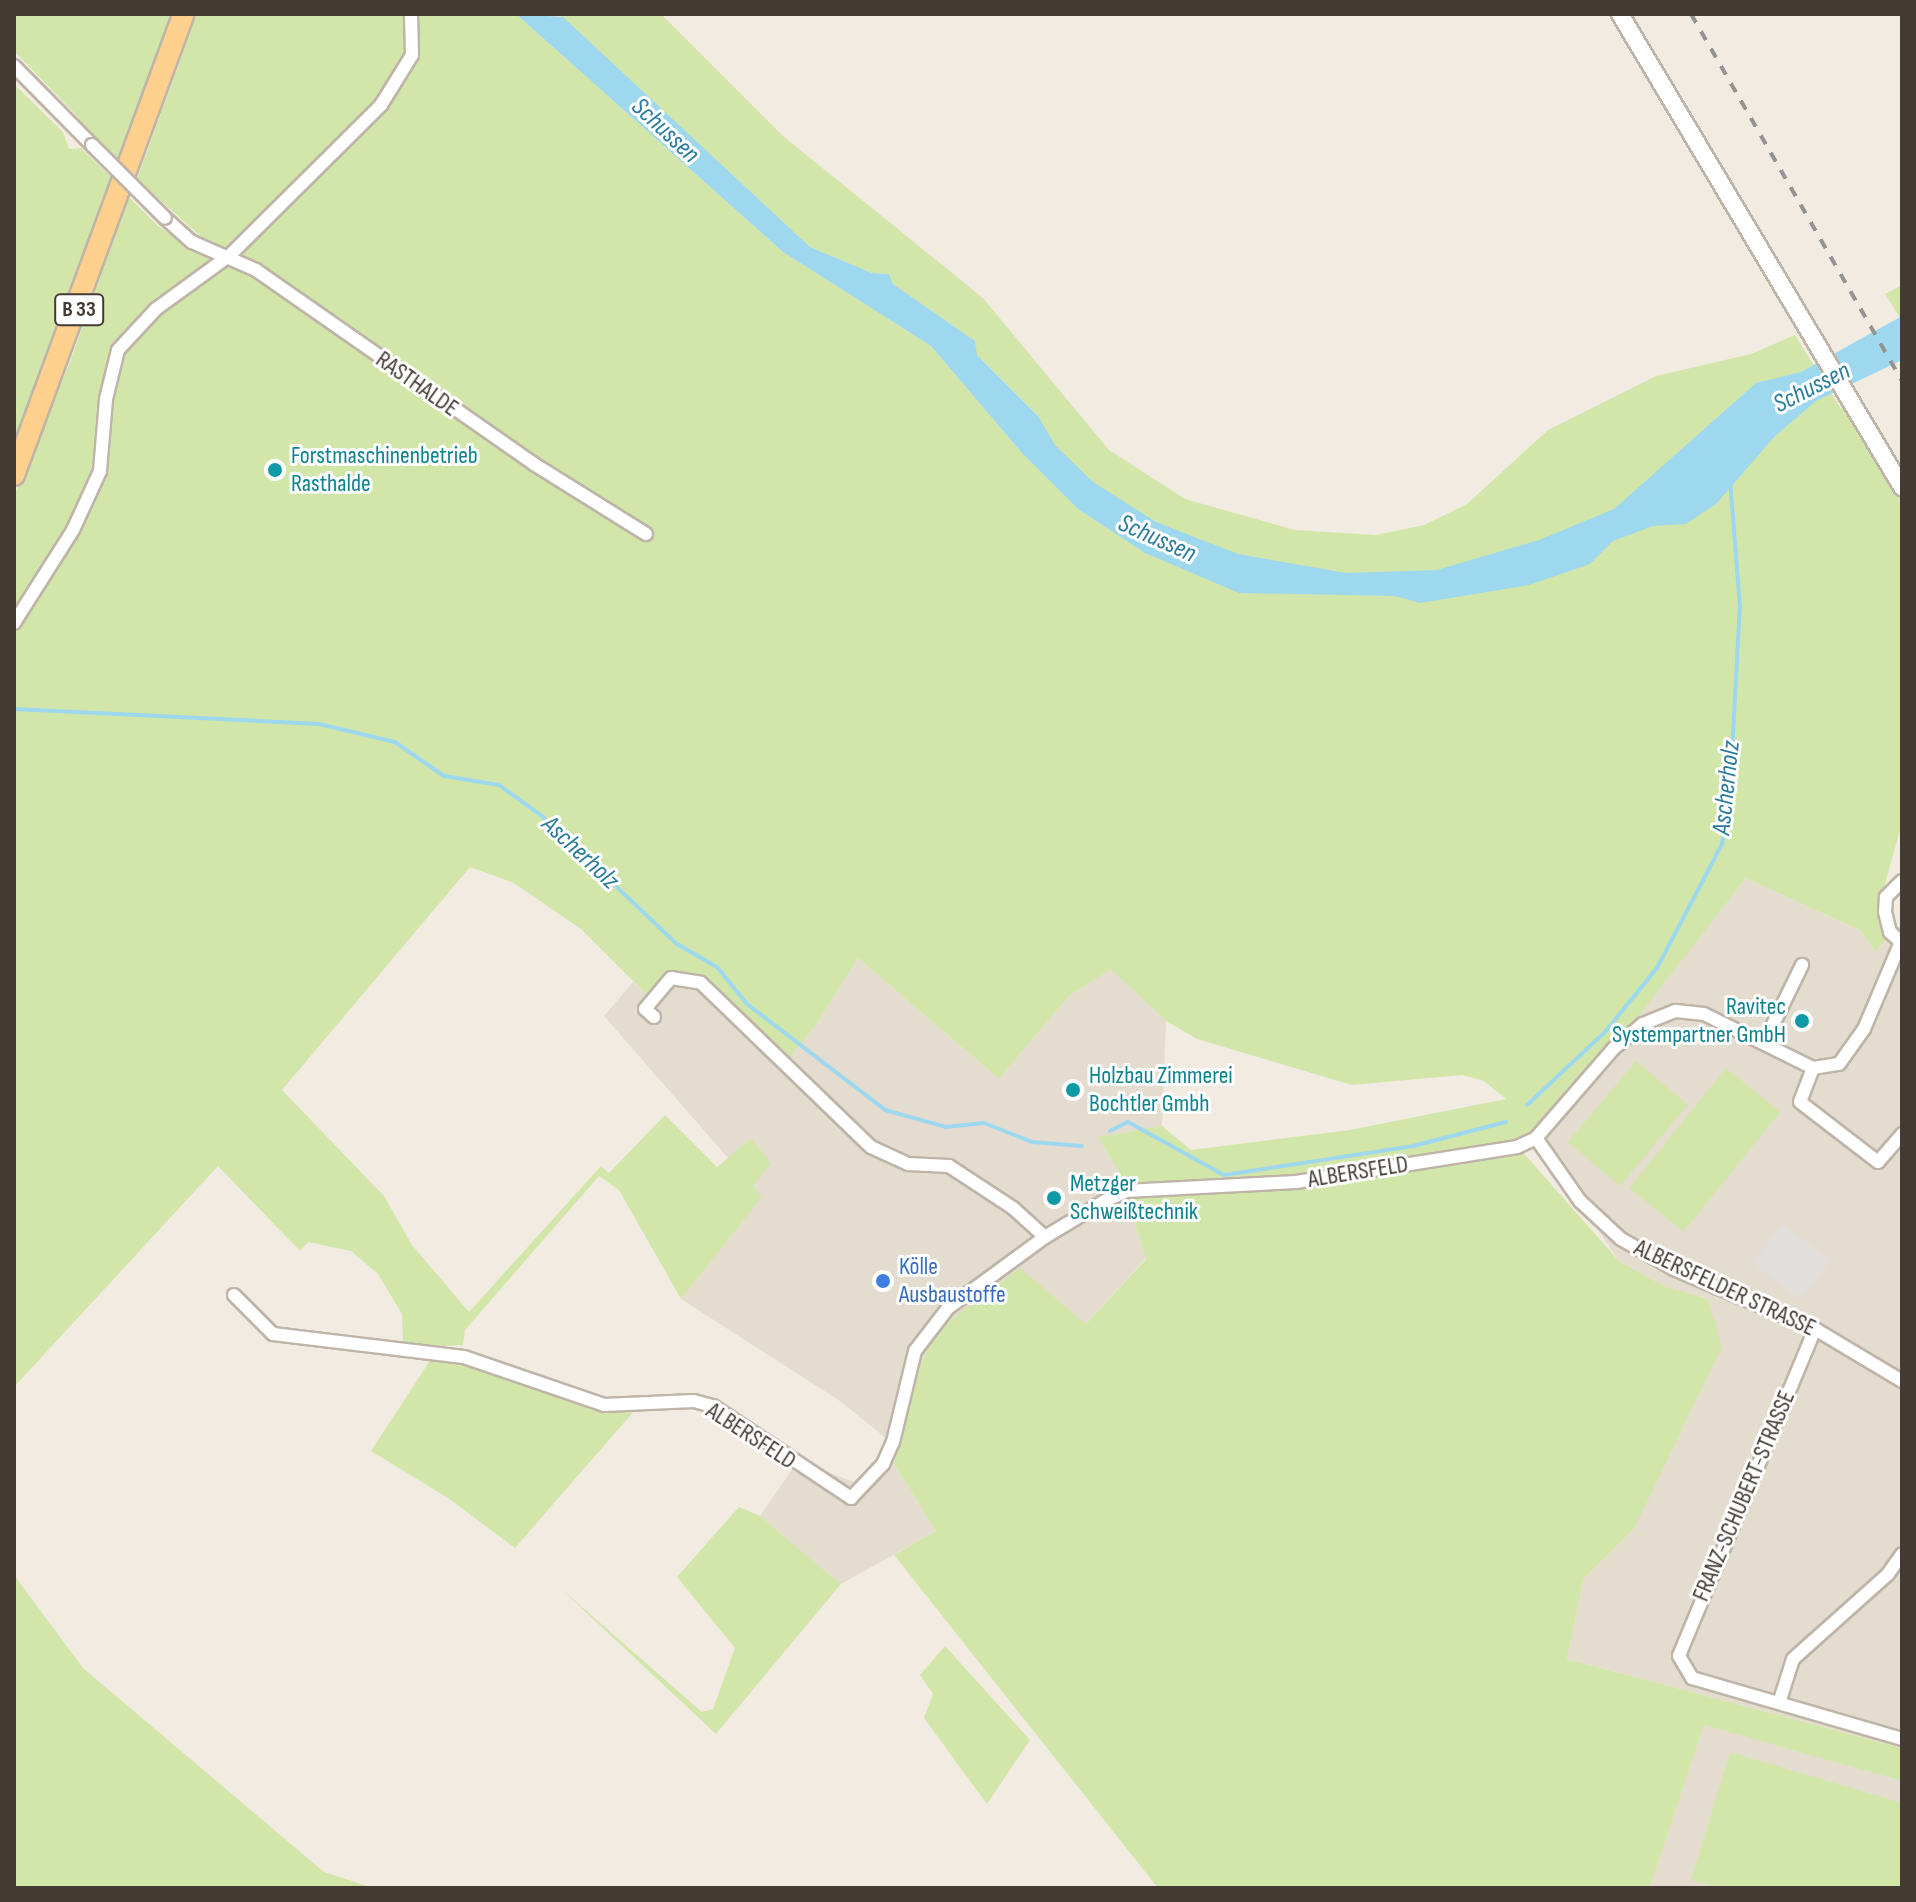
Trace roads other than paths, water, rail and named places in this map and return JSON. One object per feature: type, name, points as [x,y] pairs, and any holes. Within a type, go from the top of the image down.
[{"type":"main road","name":"B 33","points":[[14,475],[184,14]]},
{"type":"street","points":[[14,623],[73,530],[100,471],[106,399],[118,350],[156,309],[230,255],[400,81],[412,55],[411,14]]},
{"type":"street","points":[[1620,14],[1902,487]]},
{"type":"street","name":"RASTHALDE","points":[[14,66],[192,242],[230,255],[611,517],[646,534]]},
{"type":"street","points":[[1536,1138],[1613,1049],[1643,1024],[1676,1011],[1704,1014],[1813,1068],[1839,1064],[1864,1029],[1901,942],[1890,932],[1885,912],[1886,897],[1902,881]]},
{"type":"street","points":[[1764,1043],[1802,965]]},
{"type":"street","points":[[654,1017],[645,1009],[671,978],[701,983],[871,1147],[908,1164],[949,1166],[1013,1208],[1045,1237]]},
{"type":"street","points":[[1813,1068],[1800,1102],[1878,1162],[1902,1134]]},
{"type":"street","name":"ALBERSFELD","points":[[234,1295],[273,1334],[464,1357],[604,1405],[694,1401],[713,1406],[851,1498],[883,1464],[893,1442],[915,1351],[948,1308],[1045,1237],[1126,1191],[1296,1182],[1517,1147],[1536,1138]]},
{"type":"street","name":"ALBERSFELDER STRASSE","points":[[1536,1138],[1580,1201],[1621,1239],[1674,1269],[1815,1329],[1902,1381]]},
{"type":"street","name":"FRANZ-SCHUBERT-STRASSE","points":[[1779,1703],[1692,1678],[1682,1665],[1682,1645],[1815,1329]]},
{"type":"street","points":[[1902,1554],[1888,1574],[1793,1659],[1779,1703],[1902,1739]]},
{"type":"water","name":"Schussen","points":[[516,14],[563,17],[810,247],[872,273],[889,274],[893,284],[975,341],[977,355],[1038,416],[1055,445],[1093,482],[1156,522],[1238,554],[1346,573],[1437,570],[1539,540],[1614,509],[1756,383],[1801,372],[1902,316],[1902,360],[1816,401],[1775,436],[1716,504],[1686,524],[1653,526],[1613,541],[1590,564],[1529,585],[1420,603],[1395,596],[1239,593],[1145,553],[1078,509],[1021,452],[931,346],[783,252]]},
{"type":"waterway","name":"Ascherholz","points":[[1527,1105],[1605,1032],[1657,968],[1722,844],[1729,807],[1740,607],[1730,481]]},
{"type":"waterway","name":"Ascherholz","points":[[14,709],[319,724],[395,742],[444,776],[499,785],[543,817],[677,944],[717,967],[747,1004],[885,1110],[946,1127],[984,1123],[1032,1142],[1082,1146]]},
{"type":"waterway","name":"Ascherholz","points":[[1110,1131],[1128,1122],[1224,1175],[1413,1146],[1506,1122]]},
{"type":"railway","points":[[1691,14],[1902,381]]},
{"type":"place","name":"Forstmaschinenbetrieb Rasthalde","points":[[275,470]]},
{"type":"place","name":"Ravitec Systempartner GmbH","points":[[1802,1021]]},
{"type":"place","name":"Holzbau Zimmerei Bochtler Gmbh","points":[[1073,1090]]},
{"type":"place","name":"Metzger Schweißtechnik","points":[[1054,1198]]},
{"type":"place","name":"Kölle Ausbaustoffe","points":[[883,1281]]}]
